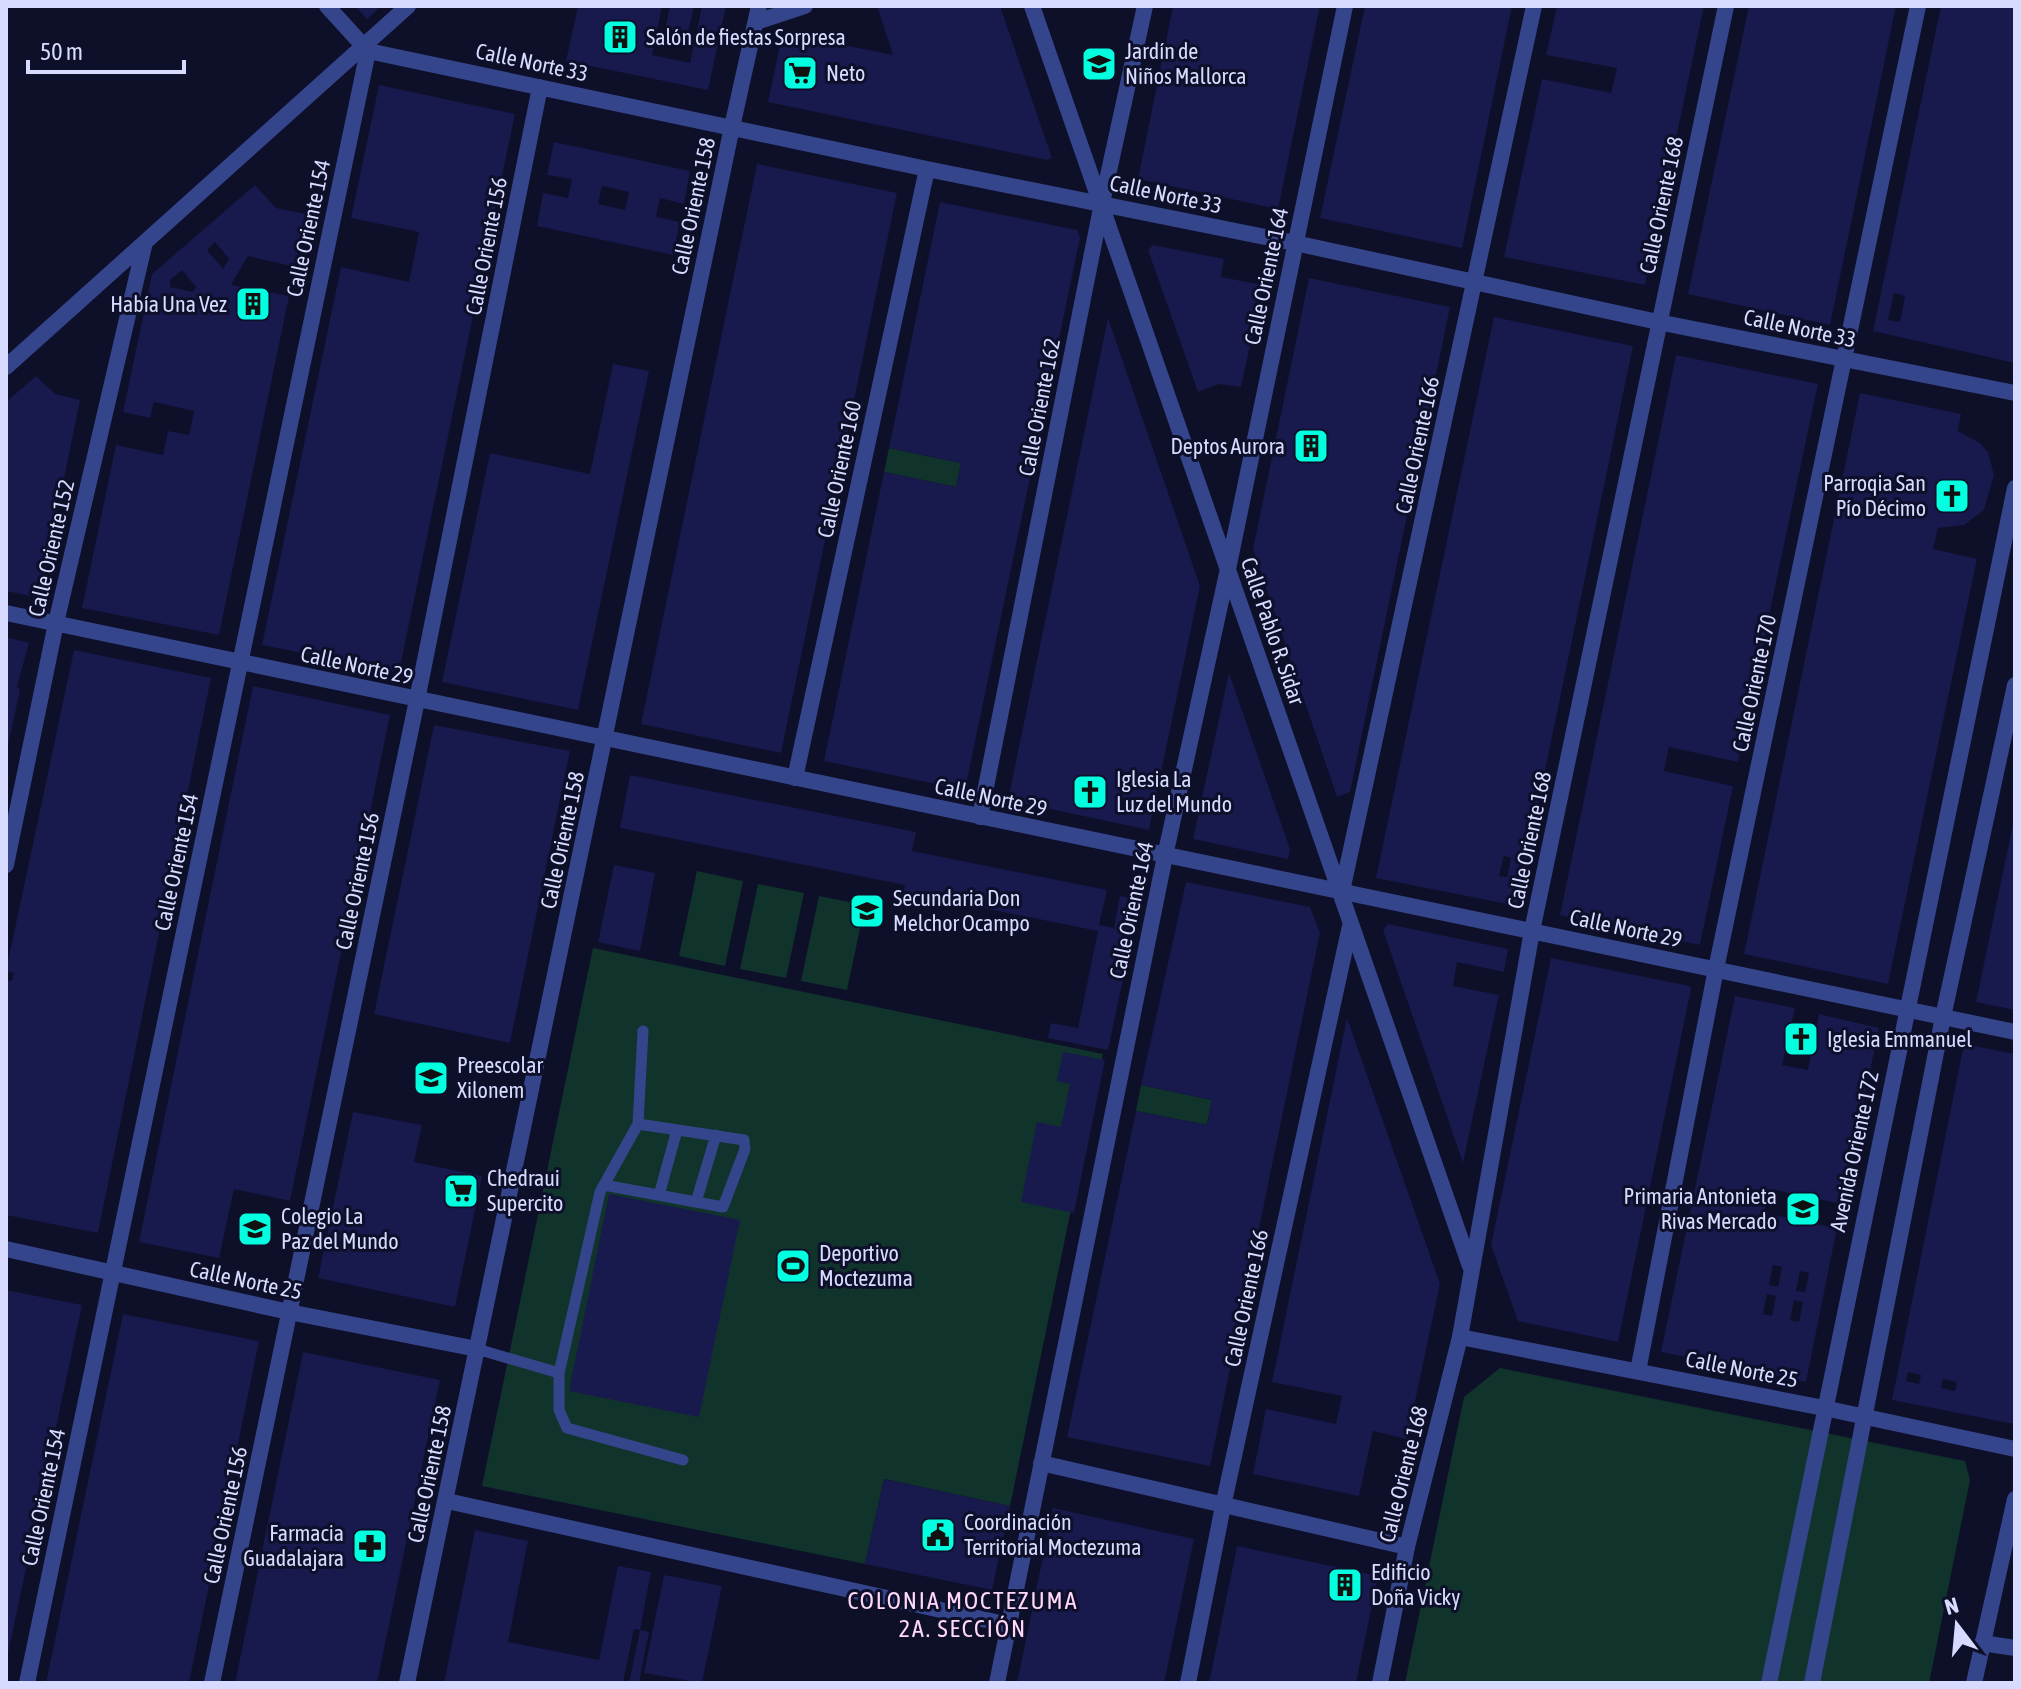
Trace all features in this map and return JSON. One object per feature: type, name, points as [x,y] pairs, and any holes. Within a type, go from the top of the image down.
[{"type":"street","points":[[327,6],[365,48]]},
{"type":"street","points":[[6,367],[365,48],[408,6]]},
{"type":"street","points":[[757,14],[805,6]]},
{"type":"street","name":"Calle Pablo R. Sidar","points":[[1032,6],[1472,1270]]},
{"type":"street","name":"Calle Oriente 162","points":[[980,817],[1102,203],[1145,6]]},
{"type":"street","name":"Calle Oriente 164","points":[[997,1683],[1165,856],[1345,6]]},
{"type":"street","name":"Calle Oriente 166","points":[[1342,893],[1534,6]]},
{"type":"street","name":"Calle Oriente 168","points":[[1380,1683],[1407,1547],[1460,1337],[1532,931],[1726,6]]},
{"type":"street","name":"Calle Oriente 170","points":[[1638,1371],[1716,969],[1918,6]]},
{"type":"street","name":"Calle Oriente 158","points":[[407,1683],[757,14]]},
{"type":"street","name":"Calle Norte 33","points":[[365,48],[1658,322],[2015,393]]},
{"type":"street","name":"Calle Oriente 154","points":[[27,1683],[241,663],[365,48]]},
{"type":"street","name":"Calle Oriente 156","points":[[212,1683],[417,700],[540,87]]},
{"type":"street","name":"Calle Oriente 160","points":[[795,778],[927,169]]},
{"type":"street","name":"Calle Oriente 152","points":[[6,865],[56,623],[145,242]]},
{"type":"street","name":"Avenida Oriente 172","points":[[1769,1683],[2015,488]]},
{"type":"street","name":"Calle Norte 29","points":[[6,613],[2015,1032]]},
{"type":"street","points":[[1812,1683],[1943,1017],[2015,685]]},
{"type":"street","name":"Calle Oriente 166","points":[[1188,1683],[1223,1506],[1350,923]]},
{"type":"street","name":"Calle Norte 25","points":[[6,1249],[289,1312],[477,1349]]},
{"type":"street","name":"Calle Norte 25","points":[[1460,1337],[1824,1408],[2015,1449]]},
{"type":"street","points":[[1041,1463],[1407,1547]]},
{"type":"street","points":[[1974,1683],[2015,1499]]},
{"type":"street","points":[[447,1501],[1009,1625]]},
{"type":"street","points":[[1982,1643],[2015,1648]]},
{"type":"lane","points":[[643,1031],[638,1124],[600,1192],[559,1373],[559,1410],[567,1428],[683,1460]]},
{"type":"lane","points":[[604,1185],[723,1207],[745,1149],[744,1140],[638,1124]]},
{"type":"lane","points":[[659,1195],[677,1130]]},
{"type":"lane","points":[[696,1202],[716,1135]]},
{"type":"lane","points":[[477,1349],[559,1373]]},
{"type":"green space","points":[[889,448],[961,463],[956,487],[884,472]]},
{"type":"green space","points":[[697,871],[743,881],[725,966],[679,956]]},
{"type":"green space","points":[[758,884],[804,893],[786,978],[740,969]]},
{"type":"green space","points":[[819,896],[865,905],[847,990],[801,981]]},
{"type":"green space","name":"Deportivo Moctezuma","points":[[593,948],[1103,1054],[1010,1506],[884,1479],[865,1564],[482,1486]]},
{"type":"green space","points":[[1141,1085],[1212,1100],[1207,1125],[1136,1111]]},
{"type":"green space","points":[[1500,1368],[1965,1461],[1970,1480],[1929,1683],[1405,1683],[1464,1397]]},
{"type":"building","points":[[355,6],[381,6],[367,19]]},
{"type":"building","points":[[578,6],[662,6],[652,55],[690,63],[702,6],[726,6],[708,90],[566,61]]},
{"type":"building","points":[[670,6],[694,6],[687,38],[664,34]]},
{"type":"building","points":[[877,6],[1000,6],[1052,158],[1047,160],[768,102],[781,40],[794,35],[893,55]]},
{"type":"building","points":[[1173,6],[1320,6],[1278,209],[1138,179]]},
{"type":"building","points":[[1365,6],[1512,6],[1462,248],[1320,218]]},
{"type":"building","points":[[1557,6],[1704,6],[1645,285],[1504,257],[1542,79],[1611,93],[1617,68],[1546,55]]},
{"type":"building","points":[[1749,6],[1896,6],[1830,325],[1688,294]]},
{"type":"building","points":[[1941,6],[2015,6],[2015,363],[1873,331]],"holes":[[[1894,293],[1905,296],[1900,322],[1888,320]]]},
{"type":"building","points":[[379,85],[515,114],[399,672],[262,645],[341,267],[409,282],[419,232],[351,218]]},
{"type":"building","points":[[554,142],[690,171],[684,204],[660,198],[656,217],[680,222],[673,255],[537,226],[543,193],[568,198],[572,179],[547,175]],"holes":[[[602,186],[629,192],[625,210],[598,204]]]},
{"type":"building","points":[[757,164],[897,193],[781,753],[641,724]]},
{"type":"building","points":[[255,185],[276,208],[306,214],[295,267],[248,256],[231,285],[289,296],[219,635],[82,608],[116,445],[163,455],[168,431],[189,435],[194,411],[154,402],[150,418],[123,412],[152,274]],"holes":[[[215,242],[229,259],[223,269],[207,250]],[[182,270],[196,287],[193,292],[170,287],[170,280]]]},
{"type":"building","points":[[940,202],[1077,230],[1080,238],[965,790],[824,761],[884,472],[956,487],[961,463],[889,448]]},
{"type":"building","points":[[1153,245],[1224,259],[1221,277],[1263,285],[1241,387],[1219,384],[1198,392],[1148,250]]},
{"type":"building","points":[[1309,278],[1450,307],[1350,792],[1337,797],[1253,549]]},
{"type":"building","points":[[1494,317],[1633,346],[1517,906],[1376,878]],"holes":[[[1504,856],[1511,858],[1507,877],[1499,876]]]},
{"type":"building","points":[[1108,318],[1200,586],[1149,830],[1013,801],[1009,795]]},
{"type":"building","points":[[1676,355],[1818,384],[1738,762],[1669,747],[1664,771],[1733,786],[1700,945],[1560,915]]},
{"type":"building","points":[[613,364],[649,371],[578,710],[442,682],[490,453],[590,474]]},
{"type":"building","points":[[36,376],[55,394],[80,400],[40,598],[6,591],[6,402]]},
{"type":"building","points":[[1860,393],[1961,414],[1958,431],[1980,443],[1988,452],[1994,475],[1984,510],[1964,525],[1938,528],[1933,549],[1977,559],[1888,984],[1744,954]]},
{"type":"building","points":[[6,637],[29,643],[17,686],[20,690],[7,750]]},
{"type":"building","points":[[74,650],[211,678],[98,1233],[6,1215],[6,986],[7,980],[12,981],[14,973],[6,971]]},
{"type":"building","points":[[1229,673],[1290,849],[1288,859],[1193,839]]},
{"type":"building","points":[[253,686],[390,715],[290,1201],[234,1189],[219,1258],[139,1242]]},
{"type":"building","points":[[434,725],[570,751],[510,1043],[374,1014]]},
{"type":"building","points":[[630,775],[916,832],[912,851],[1107,890],[1099,925],[1114,928],[1120,896],[1136,899],[1130,931],[1133,932],[1108,1050],[1048,1038],[1051,1023],[1078,1028],[1098,931],[903,892],[905,885],[620,828]]},
{"type":"building","points":[[2015,819],[2015,1010],[1976,1002]]},
{"type":"building","points":[[614,865],[655,873],[640,951],[598,942]]},
{"type":"building","points":[[1186,882],[1310,907],[1320,933],[1210,1466],[1067,1437],[1136,1111],[1207,1125],[1212,1100],[1141,1085]]},
{"type":"building","points":[[1388,924],[1508,949],[1504,972],[1457,962],[1453,986],[1499,995],[1463,1163],[1383,930]]},
{"type":"building","points":[[1551,958],[1690,986],[1691,989],[1618,1342],[1518,1321],[1491,1245]]},
{"type":"building","points":[[1735,996],[1795,1008],[1782,1065],[1808,1070],[1819,1014],[1879,1028],[1842,1204],[1770,1189],[1764,1213],[1837,1228],[1806,1382],[1661,1352]],"holes":[[[1773,1265],[1782,1267],[1778,1287],[1769,1285]],[[1800,1271],[1809,1273],[1805,1292],[1796,1291]],[[1767,1294],[1776,1296],[1772,1316],[1763,1314]],[[1794,1300],[1803,1302],[1799,1322],[1790,1320]]]},
{"type":"building","points":[[1347,1018],[1440,1284],[1407,1439],[1373,1431],[1359,1496],[1253,1474],[1266,1409],[1336,1424],[1342,1396],[1272,1382]]},
{"type":"building","points":[[1964,1044],[2015,1054],[2014,1424],[1892,1400]],"holes":[[[1908,1372],[1921,1375],[1919,1384],[1906,1381]],[[1943,1379],[1957,1382],[1955,1391],[1941,1388]]]},
{"type":"building","points":[[1063,1052],[1105,1060],[1074,1213],[1021,1202],[1037,1122],[1061,1127],[1070,1084],[1057,1081]]},
{"type":"building","points":[[353,1112],[422,1125],[414,1162],[482,1176],[455,1307],[318,1278]]},
{"type":"building","points":[[609,1194],[740,1220],[699,1417],[569,1391]]},
{"type":"building","points":[[6,1290],[82,1305],[7,1658],[6,1657]]},
{"type":"building","points":[[123,1314],[259,1341],[189,1683],[46,1683]]},
{"type":"building","points":[[303,1352],[440,1380],[377,1683],[235,1683]]},
{"type":"building","name":"Coordinación Territorial Moctezuma","points":[[884,1479],[1010,1506],[992,1590],[865,1564]]},
{"type":"building","points":[[1053,1508],[1194,1539],[1164,1683],[1017,1683]]},
{"type":"building","points":[[475,1530],[528,1541],[508,1642],[599,1660],[618,1566],[651,1572],[640,1630],[634,1629],[623,1683],[444,1683]]},
{"type":"building","points":[[1237,1546],[1378,1576],[1356,1683],[1209,1683]]},
{"type":"building","points":[[664,1575],[722,1586],[702,1683],[644,1673]]},
{"type":"building","points":[[640,1630],[649,1632],[639,1683],[629,1683]]},
{"type":"place","name":"Salón de fiestas Sorpresa","points":[[620,37]]},
{"type":"place","name":"Jardín de Niños Mallorca","points":[[1099,64]]},
{"type":"place","name":"Neto","points":[[800,73]]},
{"type":"place","name":"Había Una Vez","points":[[253,304]]},
{"type":"place","name":"Deptos Aurora","points":[[1311,446]]},
{"type":"place","name":"Parroqia San Pío Décimo","points":[[1952,496]]},
{"type":"place","name":"Iglesia La Luz del Mundo","points":[[1090,792]]},
{"type":"place","name":"Secundaria Don Melchor Ocampo","points":[[867,911]]},
{"type":"place","name":"Iglesia Emmanuel","points":[[1801,1039]]},
{"type":"place","name":"Preescolar Xilonem","points":[[431,1078]]},
{"type":"place","name":"Chedraui Supercito","points":[[461,1191]]},
{"type":"place","name":"Primaria Antonieta Rivas Mercado","points":[[1803,1209]]},
{"type":"place","name":"Colegio La Paz del Mundo","points":[[255,1229]]},
{"type":"place","name":"Deportivo Moctezuma","points":[[793,1266]]},
{"type":"place","name":"Coordinación Territorial Moctezuma","points":[[938,1535]]},
{"type":"place","name":"Farmacia Guadalajara","points":[[370,1546]]},
{"type":"place","name":"Edificio Doña Vicky","points":[[1345,1585]]},
{"type":"district","name":"COLONIA MOCTEZUMA 2A. SECCIÓN","points":[[963,1615]]}]
